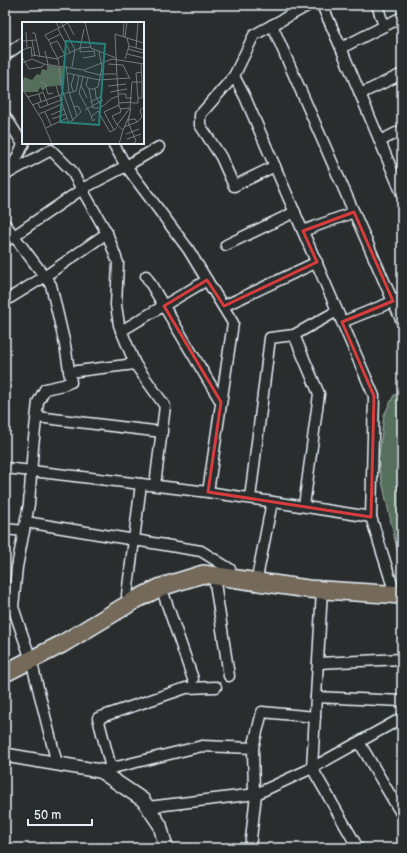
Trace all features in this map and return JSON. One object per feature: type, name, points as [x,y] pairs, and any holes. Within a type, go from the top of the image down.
[{"type":"highway","points":[[5,673],[58,636],[127,595],[158,579],[203,565],[309,580],[396,590]]},
{"type":"highway","points":[[5,663],[62,644],[135,600],[161,587],[204,574],[322,590],[396,590]]},
{"type":"street","points":[[275,167],[234,186],[221,157],[200,125],[200,115],[234,76],[254,35],[309,5]]},
{"type":"street","points":[[322,5],[401,189]]},
{"type":"street","points":[[377,5],[384,26]]},
{"type":"street","points":[[340,48],[402,17]]},
{"type":"street","points":[[272,25],[354,212],[398,300],[402,322]]},
{"type":"street","points":[[5,55],[22,43]]},
{"type":"street","points":[[360,94],[402,74]]},
{"type":"street","points":[[234,76],[245,97],[374,396],[370,517],[396,590]]},
{"type":"street","points":[[5,116],[22,140]]},
{"type":"street","points":[[380,142],[402,130]]},
{"type":"street","points":[[8,174],[23,144]]},
{"type":"street","points":[[114,144],[126,166],[188,249],[233,323],[208,492]]},
{"type":"street","points":[[5,242],[82,189],[159,147]]},
{"type":"street","points":[[8,174],[51,150],[71,170],[107,233],[118,263],[116,305],[121,331],[135,364],[165,406],[155,485]]},
{"type":"street","points":[[233,188],[275,167]]},
{"type":"street","points":[[226,245],[295,212]]},
{"type":"street","points":[[303,232],[354,212]]},
{"type":"street","points":[[5,224],[50,285],[71,382],[45,389],[38,402],[29,504],[17,567],[14,606],[29,655],[57,764]]},
{"type":"street","points":[[5,301],[44,277],[107,233]]},
{"type":"street","points":[[224,306],[317,262]]},
{"type":"street","points":[[146,276],[221,402]]},
{"type":"street","points":[[121,331],[208,280]]},
{"type":"street","points":[[342,322],[398,300]]},
{"type":"street","points":[[250,498],[270,338],[294,335],[338,311]]},
{"type":"street","points":[[294,335],[319,394],[304,506]]},
{"type":"street","points":[[69,372],[135,364]]},
{"type":"street","points":[[37,416],[162,432]]},
{"type":"street","points":[[5,468],[208,492],[370,517]]},
{"type":"street","points":[[127,595],[141,484]]},
{"type":"street","points":[[258,573],[272,502]]},
{"type":"street","points":[[5,528],[25,526],[133,540],[201,551],[230,568]]},
{"type":"street","points":[[214,576],[229,676]]},
{"type":"street","points":[[161,587],[193,679]]},
{"type":"street","points":[[322,590],[312,768],[358,848]]},
{"type":"street","points":[[318,663],[402,659]]},
{"type":"street","points":[[166,848],[160,825],[143,800],[105,770],[98,718],[186,688],[216,687]]},
{"type":"street","points":[[316,697],[402,701]]},
{"type":"street","points":[[250,848],[255,794],[253,748],[262,712],[315,717]]},
{"type":"street","points":[[148,807],[255,794],[312,768],[402,718]]},
{"type":"street","points":[[359,742],[402,815]]},
{"type":"street","points":[[5,755],[105,770],[202,746],[253,748]]},
{"type":"highlighted area","points":[[354,212],[393,301],[342,322],[374,396],[371,517],[208,492],[221,402],[164,306],[207,280],[224,306],[317,262],[303,231]]},
{"type":"green space","points":[[402,394],[402,572],[378,463],[384,415],[394,395]]}]
